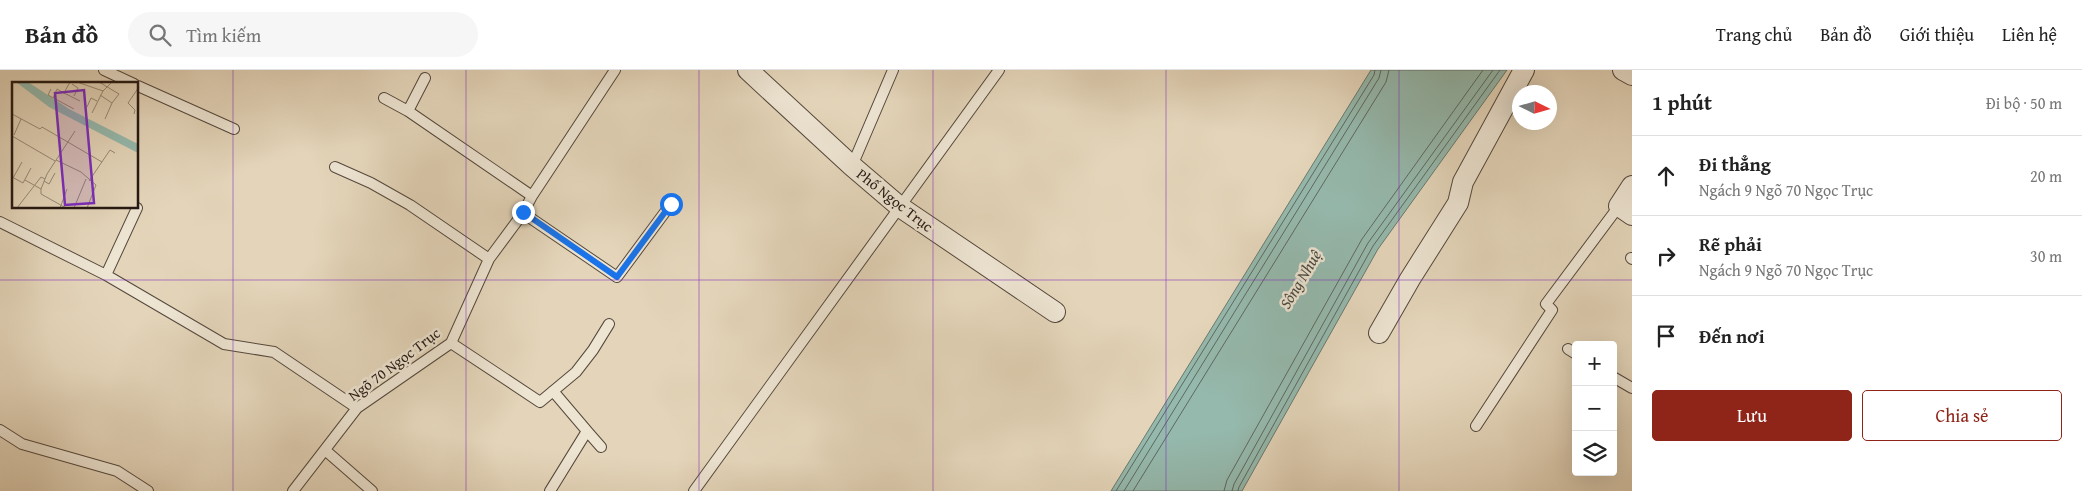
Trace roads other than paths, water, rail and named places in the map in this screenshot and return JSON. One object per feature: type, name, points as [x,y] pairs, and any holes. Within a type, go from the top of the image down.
[{"type":"street","name":"Phố Ngọc Trục","points":[[748,70],[852,166],[900,207],[1055,312]]},
{"type":"street","points":[[1379,333],[1410,279],[1458,203],[1463,182],[1524,70]]},
{"type":"street","points":[[1623,70],[1632,75]]},
{"type":"street","points":[[1625,210],[1632,186]]},
{"type":"lane","points":[[104,70],[130,82]]},
{"type":"lane","name":"Ngõ 70 Ngọc Trục","points":[[293,491],[357,408],[451,343],[489,260],[523,212],[615,70]]},
{"type":"lane","points":[[852,166],[893,70]]},
{"type":"lane","points":[[694,491],[999,70]]},
{"type":"lane","points":[[408,111],[425,78]]},
{"type":"lane","points":[[139,86],[234,129]]},
{"type":"lane","points":[[384,98],[408,111],[532,196]]},
{"type":"lane","points":[[335,167],[371,183],[410,205],[489,260]]},
{"type":"lane","points":[[523,212],[617,277],[671,204]]},
{"type":"lane","points":[[106,275],[136,209]]},
{"type":"lane","points":[[1476,426],[1552,310],[1546,304],[1625,210]]},
{"type":"lane","points":[[0,222],[106,275],[224,344],[274,352],[357,408]]},
{"type":"lane","points":[[451,343],[540,402],[576,372],[609,324]]},
{"type":"lane","points":[[1617,379],[1632,388]]},
{"type":"lane","points":[[553,391],[601,446]]},
{"type":"lane","points":[[0,430],[22,444],[117,470],[148,491]]},
{"type":"lane","points":[[550,491],[587,431]]},
{"type":"lane","points":[[325,450],[372,491]]},
{"type":"water","name":"Sông Nhuệ","points":[[1371,70],[1507,70],[1378,249],[1242,491],[1111,491]]}]
